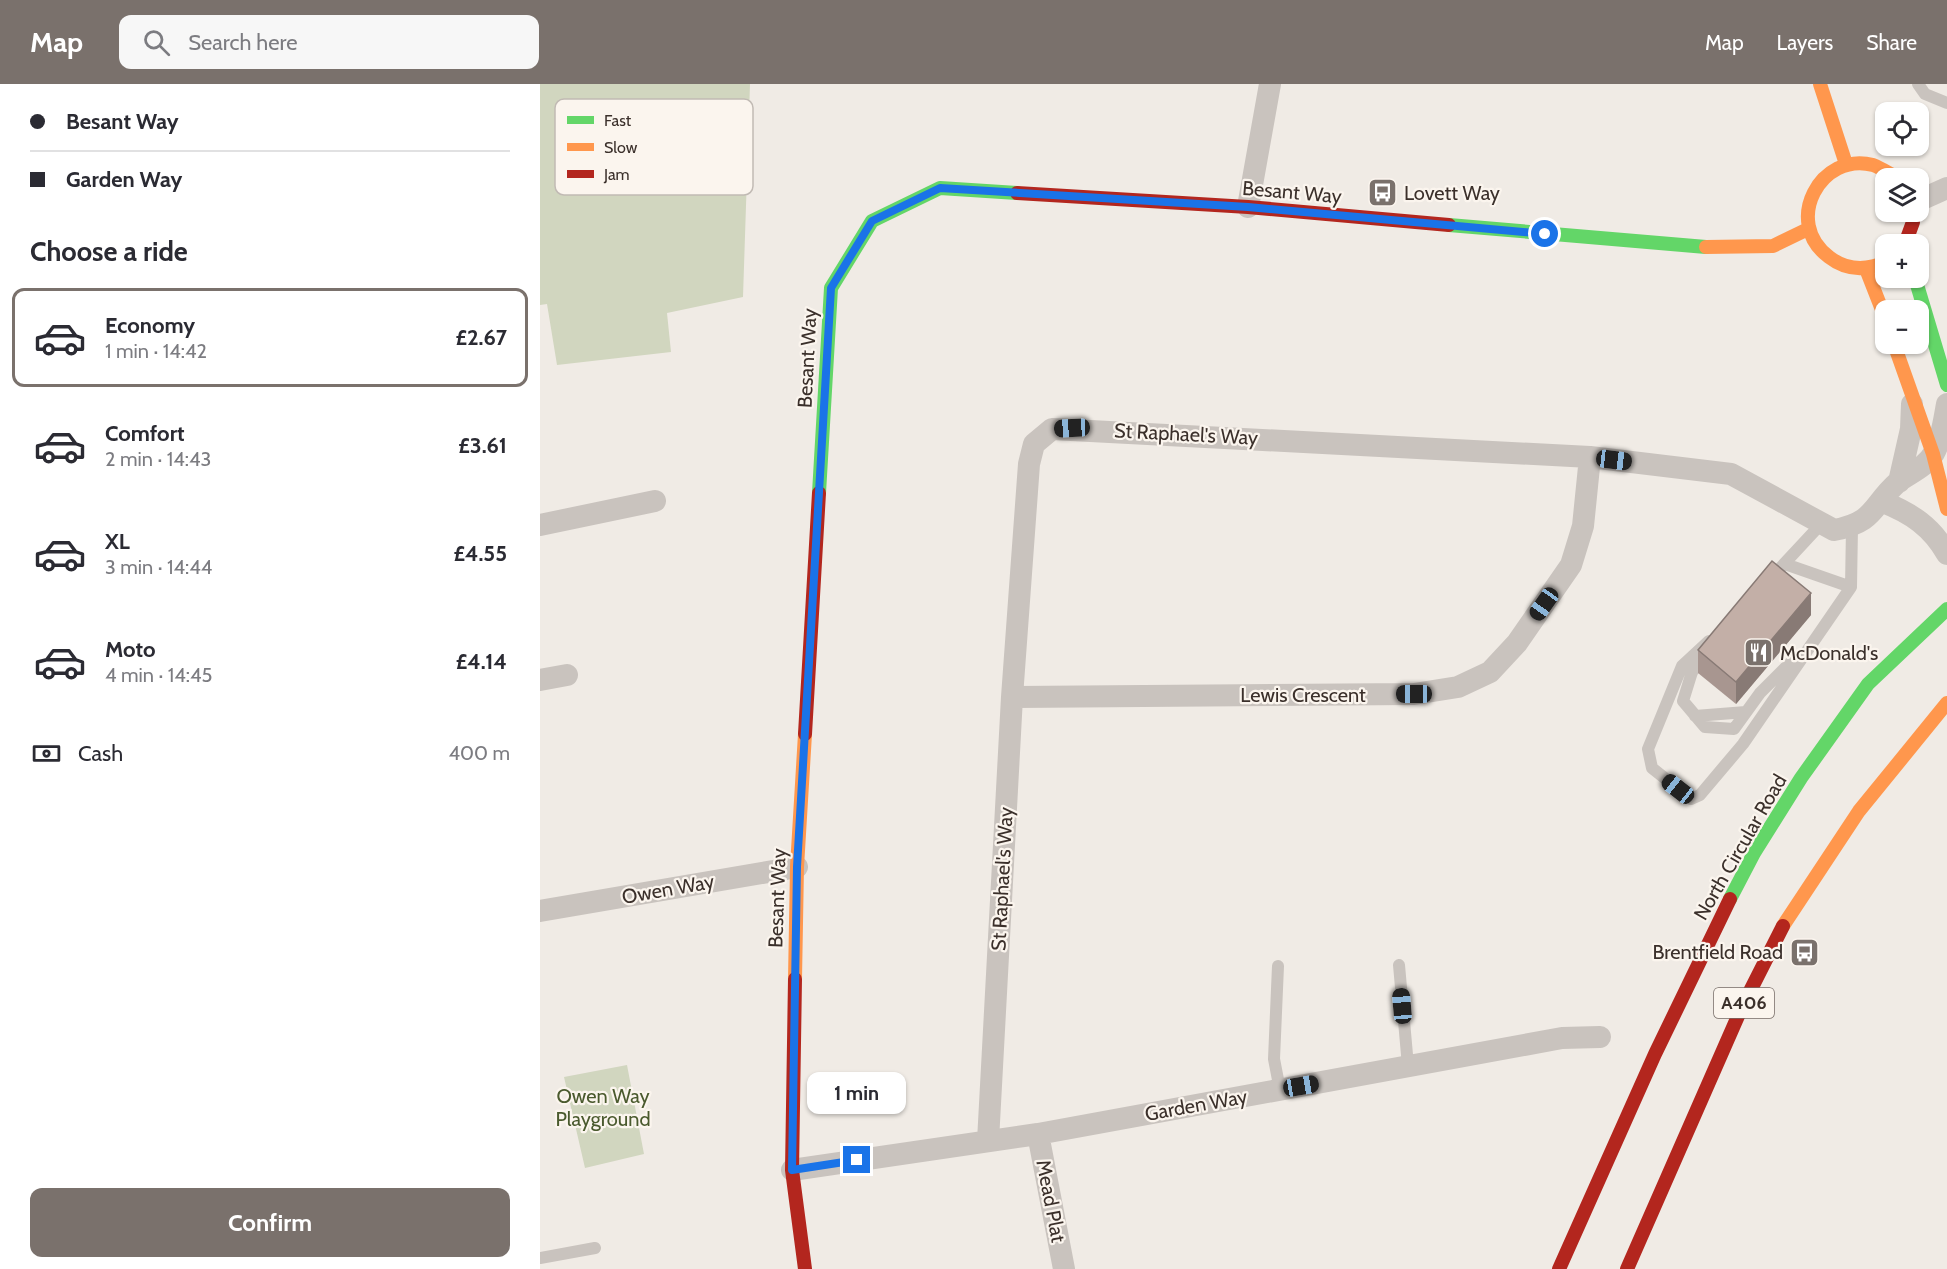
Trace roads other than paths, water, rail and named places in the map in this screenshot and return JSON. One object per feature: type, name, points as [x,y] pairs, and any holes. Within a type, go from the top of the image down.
[{"type":"main road","points":[[1820,84],[1846,164]]},
{"type":"main road","points":[[1875,266],[1866,269],[1848,268],[1828,259],[1815,245],[1808,229],[1807,210],[1815,186],[1828,173],[1846,164],[1864,163],[1882,168]]},
{"type":"main road","name":"Besant Way","points":[[805,1269],[792,1170],[797,867],[831,288],[872,221],[940,188],[1248,207],[1734,248],[1773,246],[1808,229]]},
{"type":"main road","points":[[1866,269],[1878,300]]},
{"type":"main road","points":[[1918,288],[1947,385]]},
{"type":"main road","points":[[1898,354],[1934,454],[1947,509]]},
{"type":"main road","name":"North Circular Road","points":[[1559,1269],[1655,1054],[1754,853],[1801,778],[1868,684],[1947,609]]},
{"type":"main road","name":"A406","points":[[1627,1269],[1742,1007],[1785,922],[1859,811],[1947,703]]},
{"type":"street","points":[[1248,207],[1270,84]]},
{"type":"street","points":[[1929,196],[1947,188]]},
{"type":"street","points":[[1899,482],[1911,429],[1913,392]]},
{"type":"street","points":[[1852,527],[1865,519],[1899,482],[1912,475],[1934,454],[1942,431],[1947,404]]},
{"type":"street","name":"St Raphael's Way","points":[[988,1141],[1012,697],[1029,464],[1034,444],[1052,429],[1590,457],[1731,474],[1833,530],[1852,527]]},
{"type":"street","name":"Lewis Crescent","points":[[1012,697],[1414,694],[1458,687],[1490,672],[1511,650],[1571,565],[1583,526],[1590,457]]},
{"type":"street","points":[[540,525],[655,501]]},
{"type":"street","points":[[1883,502],[1923,523],[1936,536],[1947,554]]},
{"type":"street","points":[[540,680],[567,675]]},
{"type":"street","name":"Owen Way","points":[[540,911],[797,867]]},
{"type":"street","name":"Garden Way","points":[[792,1170],[1038,1134],[1562,1038],[1600,1037]]},
{"type":"street","name":"Mead Plat","points":[[1038,1134],[1064,1269]]},
{"type":"lane","points":[[1918,84],[1925,94],[1947,104]]},
{"type":"lane","points":[[1761,588],[1822,524]]},
{"type":"lane","points":[[1819,634],[1760,693],[1746,712],[1695,716],[1683,700],[1692,672],[1717,637],[1683,666],[1648,749],[1652,768],[1691,799],[1700,795],[1743,744],[1819,634],[1851,587],[1852,527]]},
{"type":"lane","points":[[1785,564],[1851,587]]},
{"type":"lane","points":[[1399,965],[1408,1066]]},
{"type":"lane","points":[[1278,966],[1274,1059],[1280,1090]]},
{"type":"lane","points":[[540,1258],[595,1248]]},
{"type":"place","name":"Lovett Way","points":[[1383,193]]},
{"type":"place","name":"McDonald's","points":[[1759,653]]},
{"type":"place","name":"Brentfield Road","points":[[1804,952]]},
{"type":"park label","name":"Owen Way Playground","points":[[603,1108]]}]
